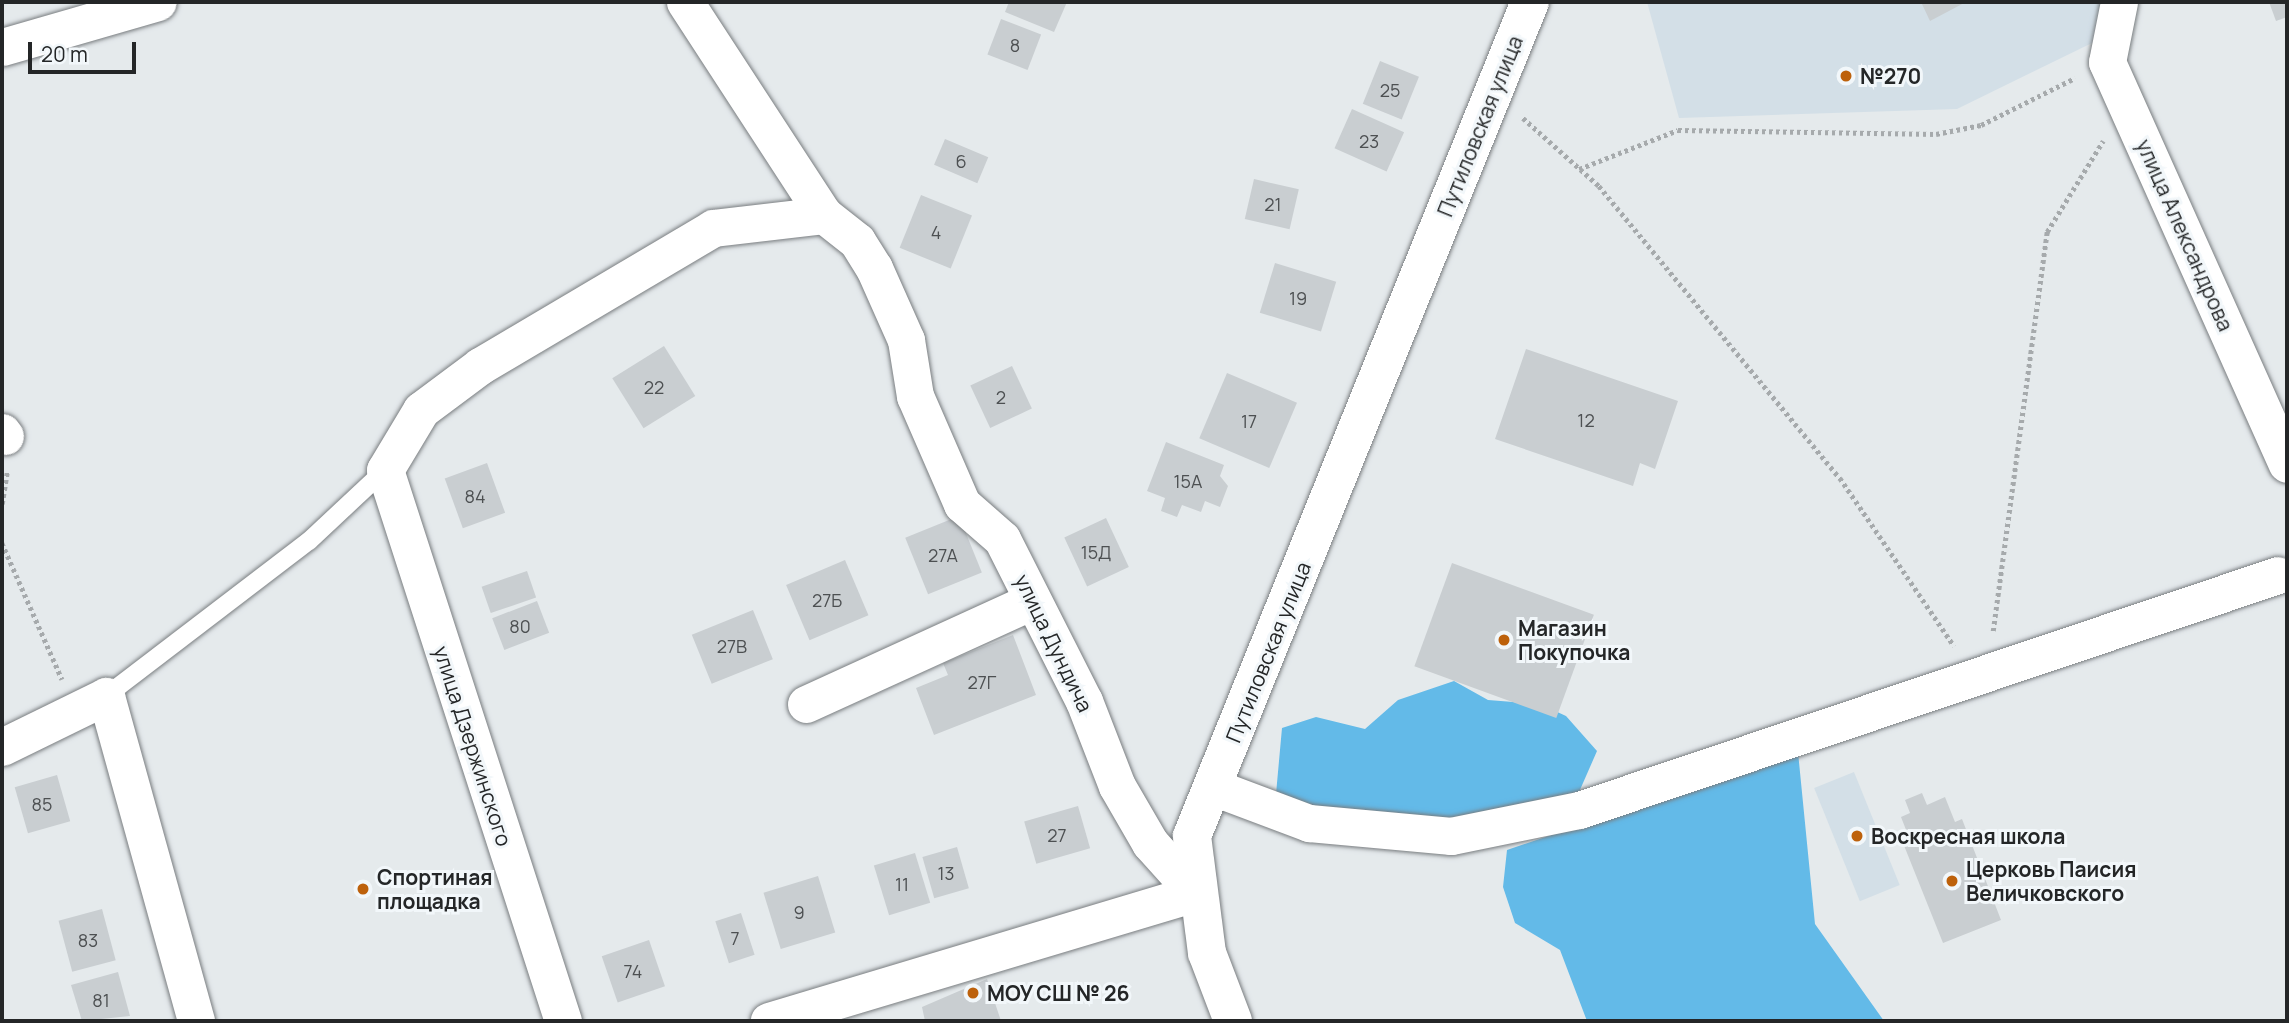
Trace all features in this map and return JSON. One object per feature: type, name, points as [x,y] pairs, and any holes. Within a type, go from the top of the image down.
[{"type":"street","points":[[2,47],[158,2]]},
{"type":"street","name":"улица Дундича","points":[[685,2],[824,215],[857,241],[874,268],[906,340],[915,396],[936,451],[962,505],[1002,539],[1084,701],[1117,786],[1150,843],[1195,893]]},
{"type":"street","name":"Путиловская улица","points":[[1195,893],[1192,836],[1530,2]]},
{"type":"street","points":[[2107,62],[2119,2]]},
{"type":"street","name":"улица Александрова","points":[[2107,62],[2287,464]]},
{"type":"street","points":[[385,470],[421,410],[480,366],[713,228],[824,215]]},
{"type":"street","name":"улица Дзержинского","points":[[385,470],[563,1021]]},
{"type":"street","points":[[1213,788],[1309,823],[1451,836],[1579,810],[1981,672],[2284,580]]},
{"type":"street","points":[[806,704],[1032,601]]},
{"type":"street","points":[[2,747],[91,703],[196,1021]]},
{"type":"street","points":[[769,1021],[1195,893],[1207,953],[1233,1021]]},
{"type":"lane","points":[[91,703],[309,541],[385,470]]},
{"type":"path","points":[[1579,169],[1678,131],[1936,134],[1981,125],[2107,62]]},
{"type":"path","points":[[1494,91],[1579,169],[1840,478],[1981,672]]},
{"type":"path","points":[[1981,672],[2047,232],[2125,103]]},
{"type":"path","points":[[2,543],[91,703]]},
{"type":"shaded area","name":"№270","points":[[1647,2],[2102,2],[2094,42],[1957,109],[1679,118]]},
{"type":"shaded area","points":[[1454,681],[1488,700],[1540,704],[1566,716],[1597,751],[1576,799],[1451,823],[1310,811],[1276,794],[1282,728],[1316,717],[1365,729],[1398,700]]},
{"type":"shaded area","points":[[1798,752],[1815,924],[1884,1021],[1587,1021],[1560,950],[1515,923],[1503,887],[1507,850]]},
{"type":"shaded area","name":"Воскресная школа","points":[[1854,772],[1900,885],[1860,901],[1814,788]]},
{"type":"building","points":[[1009,2],[1067,2],[1054,32],[1005,12]]},
{"type":"building","points":[[1921,2],[1966,2],[1930,21]]},
{"type":"building","points":[[2269,2],[2287,2],[2287,17],[2276,21]]},
{"type":"building","points":[[1001,19],[1041,34],[1028,70],[987,54]]},
{"type":"building","points":[[1380,61],[1419,77],[1402,119],[1363,104]]},
{"type":"building","points":[[1352,109],[1404,132],[1387,171],[1335,148]]},
{"type":"building","points":[[945,139],[988,157],[977,183],[934,165]]},
{"type":"building","points":[[1254,179],[1299,189],[1290,229],[1245,219]]},
{"type":"building","points":[[921,195],[972,216],[951,268],[900,248]]},
{"type":"building","points":[[1275,263],[1336,282],[1321,331],[1260,313]]},
{"type":"building","points":[[664,346],[695,396],[644,428],[612,378]]},
{"type":"building","points":[[1526,349],[1678,401],[1655,469],[1640,463],[1633,486],[1495,439]]},
{"type":"building","points":[[1012,366],[1032,409],[990,428],[970,385]]},
{"type":"building","points":[[1227,373],[1297,403],[1269,468],[1199,438]]},
{"type":"building","points":[[1166,442],[1224,465],[1220,476],[1228,486],[1220,507],[1205,501],[1201,512],[1182,505],[1177,517],[1161,511],[1165,498],[1147,491]]},
{"type":"building","points":[[487,463],[505,513],[463,528],[445,478]]},
{"type":"building","points":[[959,516],[982,573],[928,594],[905,538]]},
{"type":"building","points":[[1106,518],[1129,567],[1087,586],[1064,537]]},
{"type":"building","points":[[845,560],[868,615],[810,640],[786,585]]},
{"type":"building","name":"Магазин Покупочка","points":[[1452,563],[1594,615],[1556,718],[1414,666]]},
{"type":"building","points":[[527,571],[536,597],[491,613],[482,587]]},
{"type":"building","points":[[537,601],[549,633],[504,650],[492,618]]},
{"type":"building","points":[[753,610],[773,659],[712,684],[692,635]]},
{"type":"building","points":[[1013,635],[1036,695],[934,735],[916,688],[948,675],[943,663]]},
{"type":"building","points":[[57,775],[70,821],[28,833],[15,787]]},
{"type":"building","name":"Церковь Паисия Величковского","points":[[1922,793],[1927,805],[1945,797],[1955,822],[1962,819],[2001,920],[1943,943],[1903,843],[1910,840],[1901,817],[1910,813],[1905,800]]},
{"type":"building","points":[[1078,806],[1090,848],[1036,864],[1024,821]]},
{"type":"building","points":[[957,847],[969,888],[934,898],[922,857]]},
{"type":"building","points":[[915,853],[930,903],[889,915],[874,866]]},
{"type":"building","points":[[818,876],[835,932],[781,949],[763,893]]},
{"type":"building","points":[[102,909],[116,960],[72,972],[59,921]]},
{"type":"building","points":[[741,913],[755,955],[729,963],[715,921]]},
{"type":"building","points":[[649,940],[665,986],[618,1003],[602,956]]},
{"type":"building","points":[[118,972],[130,1016],[82,1021],[71,985]]},
{"type":"building","name":"МОУ СШ № 26","points":[[987,979],[1001,1021],[925,1021],[922,1007]]},
{"type":"place","name":"№270","points":[[1846,76]]},
{"type":"place","name":"Магазин Покупочка","points":[[1504,640]]},
{"type":"place","name":"Воскресная школа","points":[[1857,836]]},
{"type":"place","name":"Церковь Паисия Величковского","points":[[1952,881]]},
{"type":"place","name":"Спортиная площадка","points":[[363,889]]},
{"type":"place","name":"МОУ СШ № 26","points":[[973,993]]}]
